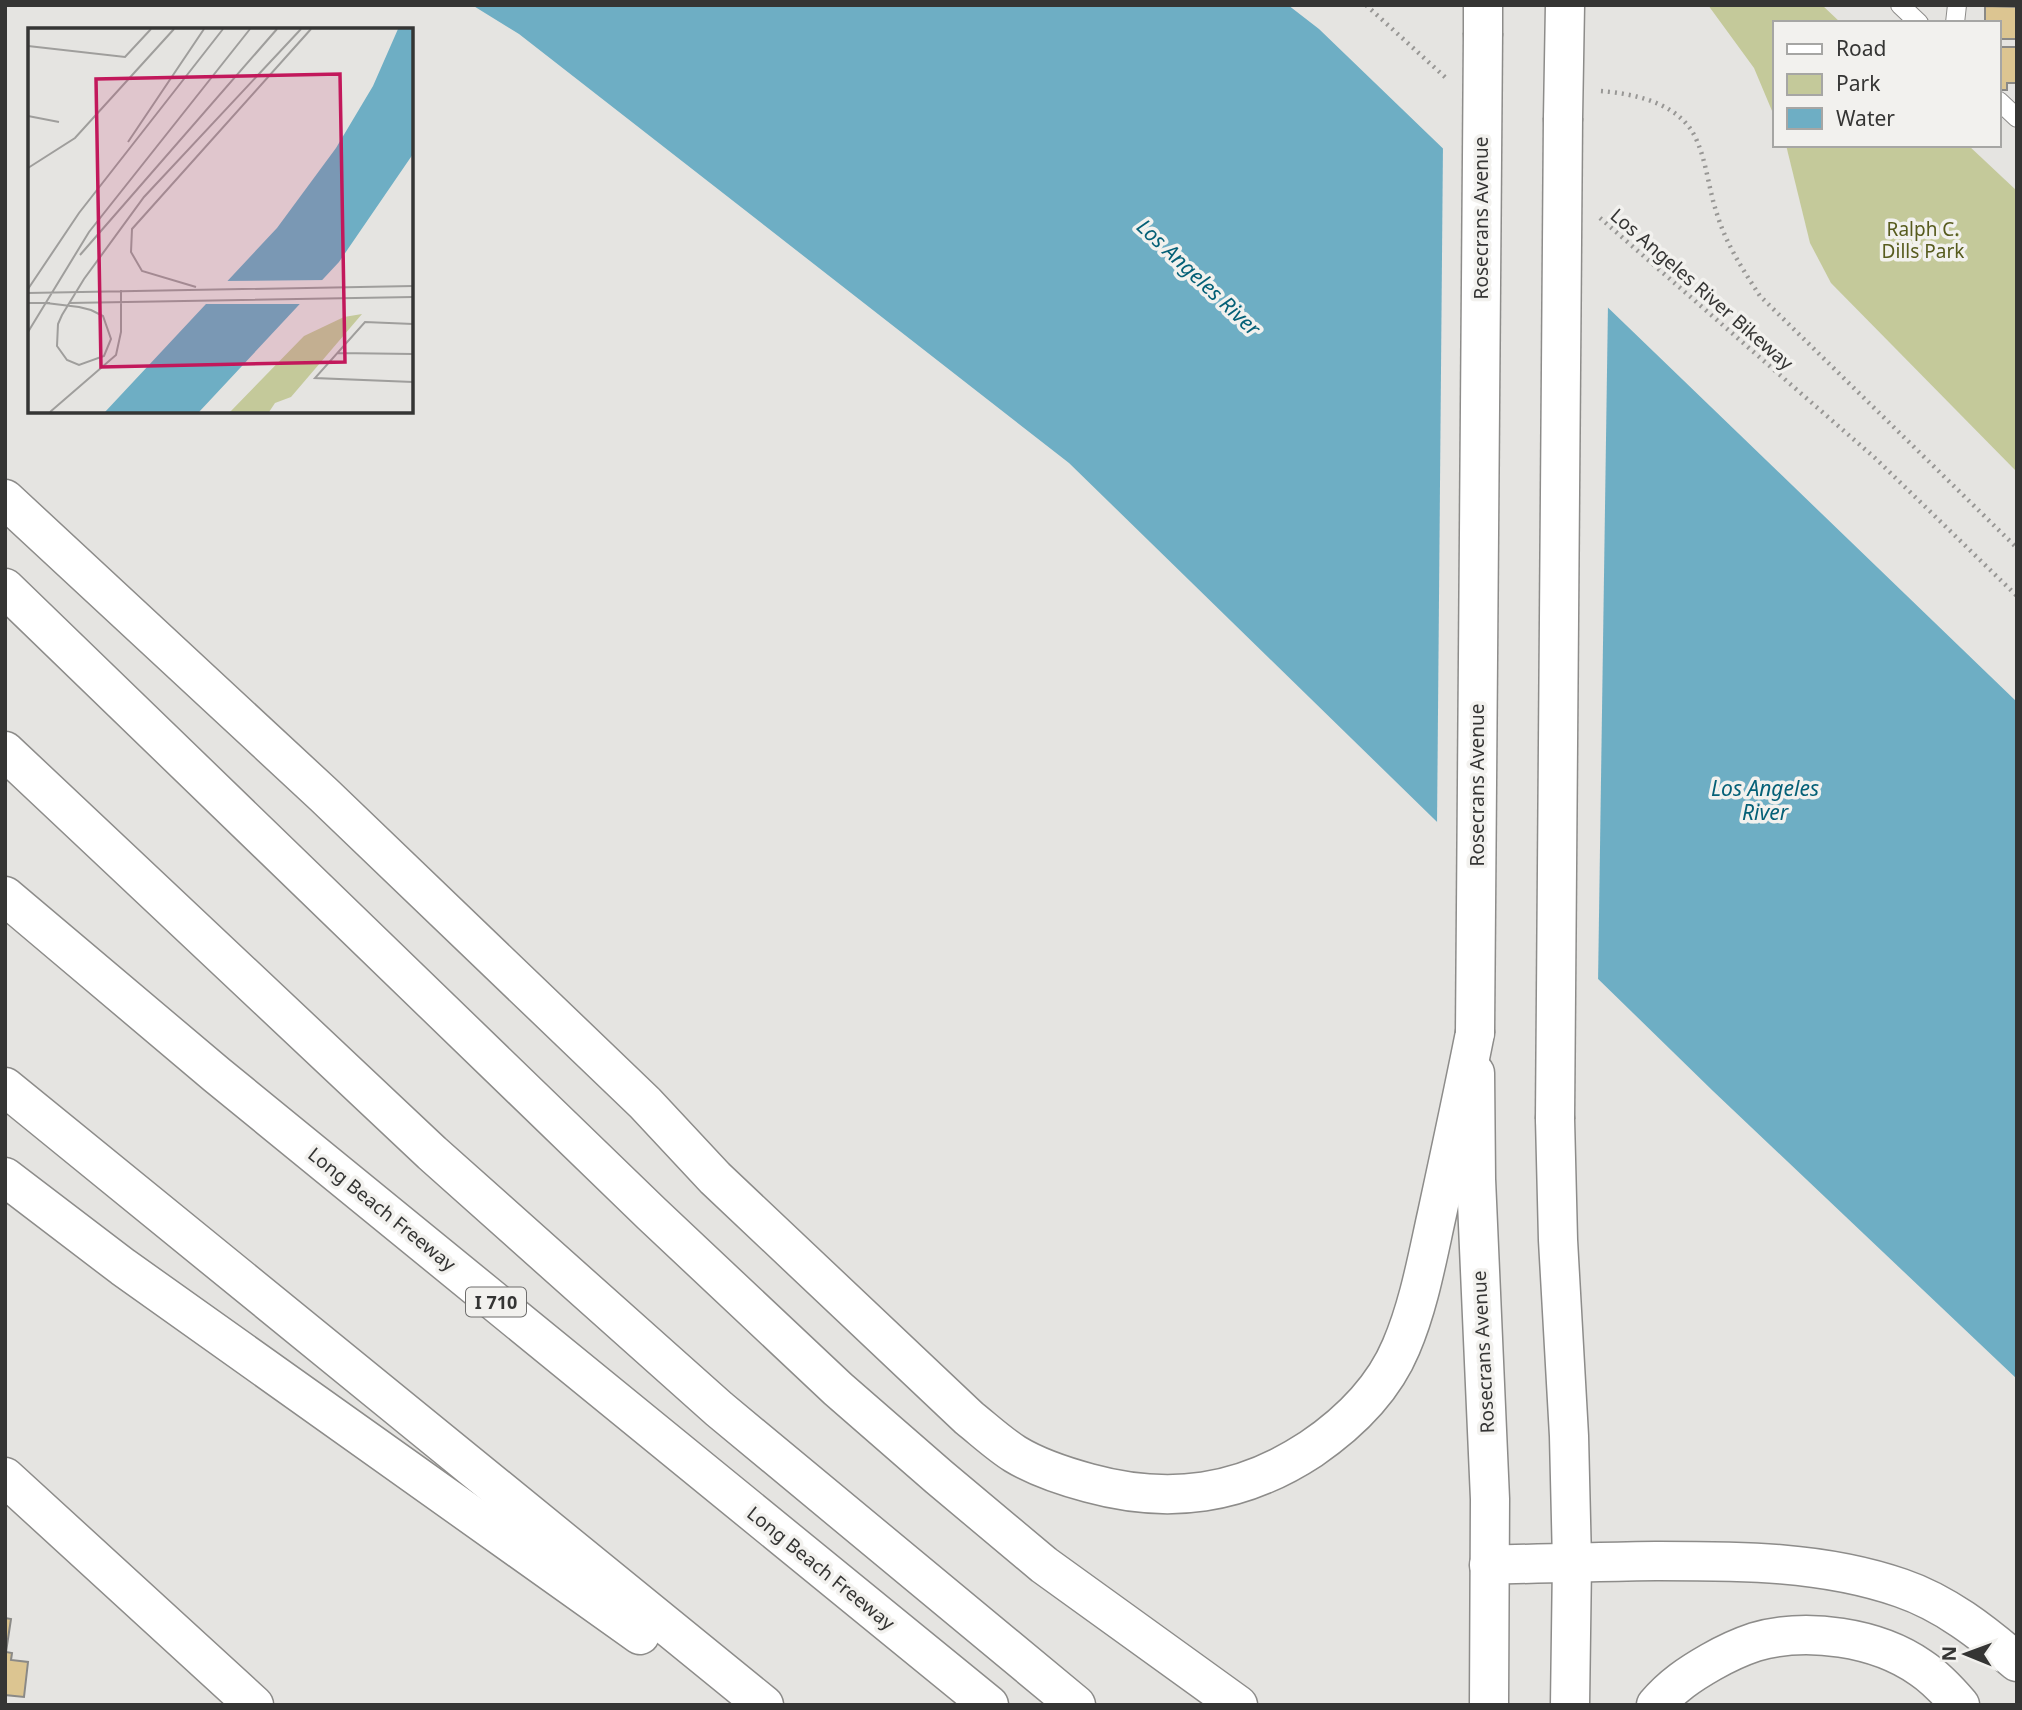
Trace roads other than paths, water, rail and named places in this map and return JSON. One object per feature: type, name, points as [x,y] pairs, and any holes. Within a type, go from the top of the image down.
[{"type":"main road","points":[[1565,5],[1555,1119],[1558,1240],[1569,1436],[1572,1562],[1570,1705]]},
{"type":"main road","name":"Rosecrans Avenue","points":[[1483,19],[1475,1033],[1476,1179],[1490,1499],[1489,1705]]},
{"type":"main road","points":[[5,499],[324,795],[645,1103],[716,1178],[969,1418],[1015,1454],[1059,1475],[1142,1494],[1181,1494],[1223,1489],[1261,1476],[1292,1461],[1327,1438],[1358,1411],[1384,1379],[1401,1348],[1420,1292],[1475,1033]]},
{"type":"main road","points":[[5,588],[652,1214],[838,1389],[1044,1565],[1238,1705]]},
{"type":"main road","points":[[5,751],[432,1153],[688,1382],[1076,1705]]},
{"type":"main road","name":"Long Beach Freeway","points":[[5,896],[217,1075],[989,1705]]},
{"type":"main road","points":[[5,1087],[764,1705]]},
{"type":"main road","points":[[5,1177],[123,1267],[739,1705]]},
{"type":"main road","points":[[5,1478],[254,1705]]},
{"type":"main road","points":[[1489,1565],[1712,1561],[1781,1563],[1842,1572],[1903,1588],[1940,1605],[1983,1633],[2017,1662]]},
{"type":"main road","points":[[1656,1705],[1667,1692],[1690,1674],[1756,1642],[1788,1637],[1826,1636],[1858,1640],[1891,1651],[1920,1667],[1945,1687],[1960,1705]]},
{"type":"lane","points":[[1900,5],[1917,21]]},
{"type":"lane","points":[[2001,103],[2017,118]]},
{"type":"water","name":"Los Angeles River","points":[[472,5],[1288,5],[1319,29],[2017,702],[2017,1379],[1713,1091],[1069,463],[519,34]]},
{"type":"park label","name":"Ralph C. Dills Park","points":[[1923,240]]}]
